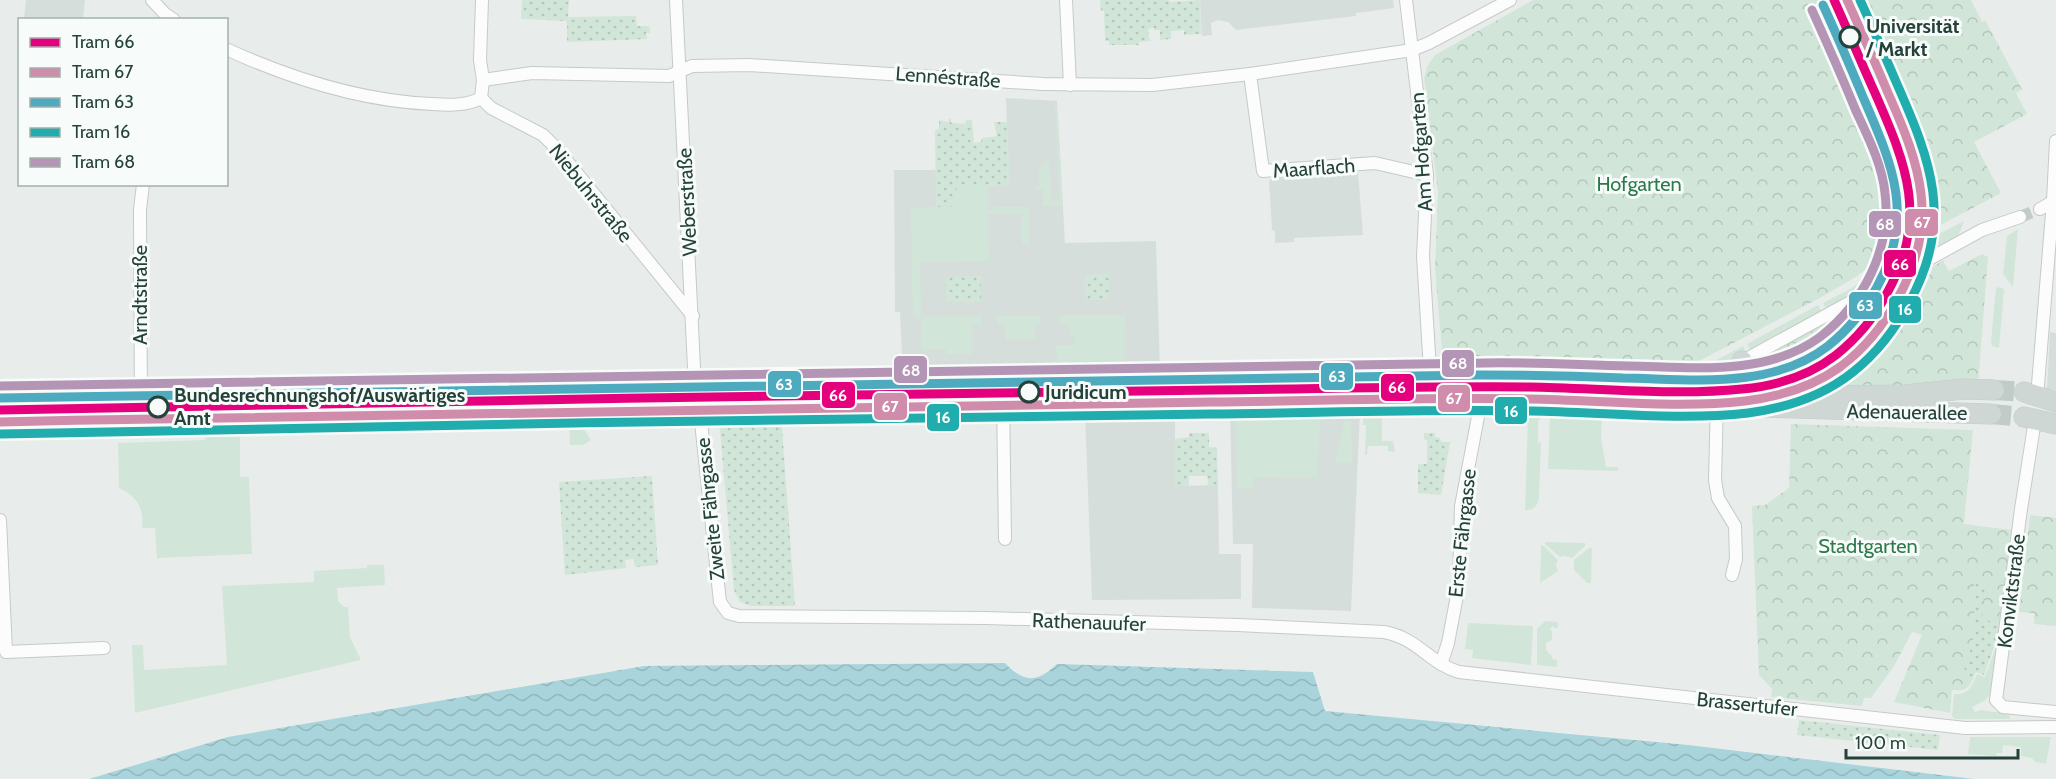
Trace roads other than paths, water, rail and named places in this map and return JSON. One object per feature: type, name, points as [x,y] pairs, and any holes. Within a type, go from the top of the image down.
[{"type":"main road","points":[[1742,362],[1740,376],[1748,393]]},
{"type":"main road","name":"Adenauerallee","points":[[0,421],[221,417],[449,409],[697,396],[843,398],[1431,391],[1480,401],[1662,404],[1717,399],[1748,393],[1862,396],[1905,395],[1964,389],[1994,390]]},
{"type":"main road","name":"Adenauerallee","points":[[0,405],[141,407],[697,396],[1689,390],[1717,399],[1991,414]]},
{"type":"main road","points":[[1662,404],[1689,390]]},
{"type":"main road","points":[[2030,394],[2056,402]]},
{"type":"main road","points":[[2030,419],[2056,424]]},
{"type":"street","points":[[152,0],[168,18]]},
{"type":"street","points":[[160,0],[168,18]]},
{"type":"street","points":[[228,50],[324,87],[397,103],[446,105],[473,103],[482,98],[483,80],[480,60],[482,0]]},
{"type":"street","name":"Weberstraße","points":[[676,0],[697,396]]},
{"type":"street","points":[[1066,0],[1070,85]]},
{"type":"street","name":"Am Hofgarten","points":[[1406,0],[1427,175],[1423,256],[1431,391]]},
{"type":"street","points":[[1412,50],[1429,44],[1510,0]]},
{"type":"street","name":"Lennéstraße","points":[[483,80],[532,74],[669,76],[692,66],[749,65],[1070,85],[1152,84],[1250,74],[1412,50]]},
{"type":"street","name":"Maarflach","points":[[1250,74],[1263,171],[1375,163],[1427,175]]},
{"type":"street","name":"Niebuhrstraße","points":[[482,98],[491,108],[543,135],[558,150],[693,316]]},
{"type":"street","points":[[2030,394],[2055,201],[2056,141]]},
{"type":"street","name":"Arndtstraße","points":[[141,407],[140,210],[143,186]]},
{"type":"street","points":[[2040,209],[2055,201]]},
{"type":"street","points":[[1689,390],[1982,230],[2020,217]]},
{"type":"street","name":"Zweite Fährgasse","points":[[697,396],[720,602],[728,613]]},
{"type":"street","points":[[1004,396],[1005,538]]},
{"type":"street","points":[[1717,399],[1716,489],[1718,498],[1735,526],[1736,559],[1732,575]]},
{"type":"street","name":"Erste Fährgasse","points":[[1441,664],[1448,643],[1459,585],[1461,506],[1480,401]]},
{"type":"street","name":"Konviktstraße","points":[[2030,419],[2021,509],[1996,700],[2003,707],[2056,712]]},
{"type":"street","points":[[0,520],[6,652],[105,648]]},
{"type":"street","name":"Rathenauufer","points":[[728,613],[739,616],[986,618],[1356,630],[1395,634],[1412,642],[1441,664]]},
{"type":"street","name":"Brassertufer","points":[[1441,664],[1459,672],[1490,676],[1965,728],[2056,727]]},
{"type":"water","points":[[1005,663],[1018,674],[1031,678],[1043,675],[1057,664],[1313,672],[1325,711],[1688,745],[1974,779],[89,779],[228,737],[644,666]]},
{"type":"tunnel","points":[[2020,217],[2040,209]]},
{"type":"tunnel","points":[[1994,390],[2024,392]]},
{"type":"tunnel","points":[[1991,414],[2024,417]]},
{"type":"tram line","name":"66","points":[[0,410],[607,398],[1411,387],[1529,387],[1690,392],[1767,385],[1791,379],[1815,369],[1851,342],[1876,312],[1886,295],[1907,242],[1910,217],[1909,193],[1904,169],[1886,120],[1834,0]]},
{"type":"tram line","name":"67","points":[[0,422],[606,410],[1411,399],[1530,399],[1692,404],[1770,397],[1795,390],[1829,374],[1849,360],[1865,344],[1880,327],[1898,298],[1911,270],[1919,244],[1922,219],[1917,170],[1900,120],[1847,0]]},
{"type":"tram line","name":"16","points":[[1,434],[606,422],[1411,411],[1531,411],[1695,416],[1748,413],[1776,408],[1804,400],[1829,388],[1870,357],[1899,321],[1910,301],[1923,272],[1931,244],[1934,217],[1933,191],[1928,165],[1909,112],[1860,0]]},
{"type":"tram line","name":"63","points":[[0,398],[1109,379],[1479,375],[1703,380],[1756,376],[1781,370],[1806,360],[1828,346],[1842,333],[1877,287],[1889,261],[1895,237],[1897,213],[1895,190],[1883,145],[1823,5]]},
{"type":"tram line","name":"68","points":[[0,386],[1114,367],[1503,363],[1702,368],[1752,364],[1776,359],[1799,350],[1835,324],[1849,308],[1871,273],[1884,234],[1885,193],[1878,161],[1812,10]]},
{"type":"place","name":"Universität / Markt","points":[[1850,37]]},
{"type":"place","name":"Juridicum","points":[[1029,392]]},
{"type":"place","name":"Bundesrechnungshof/Auswärtiges Amt","points":[[158,407]]},
{"type":"park label","name":"Hofgarten","points":[[1639,184]]},
{"type":"park label","name":"Stadtgarten","points":[[1868,546]]}]
